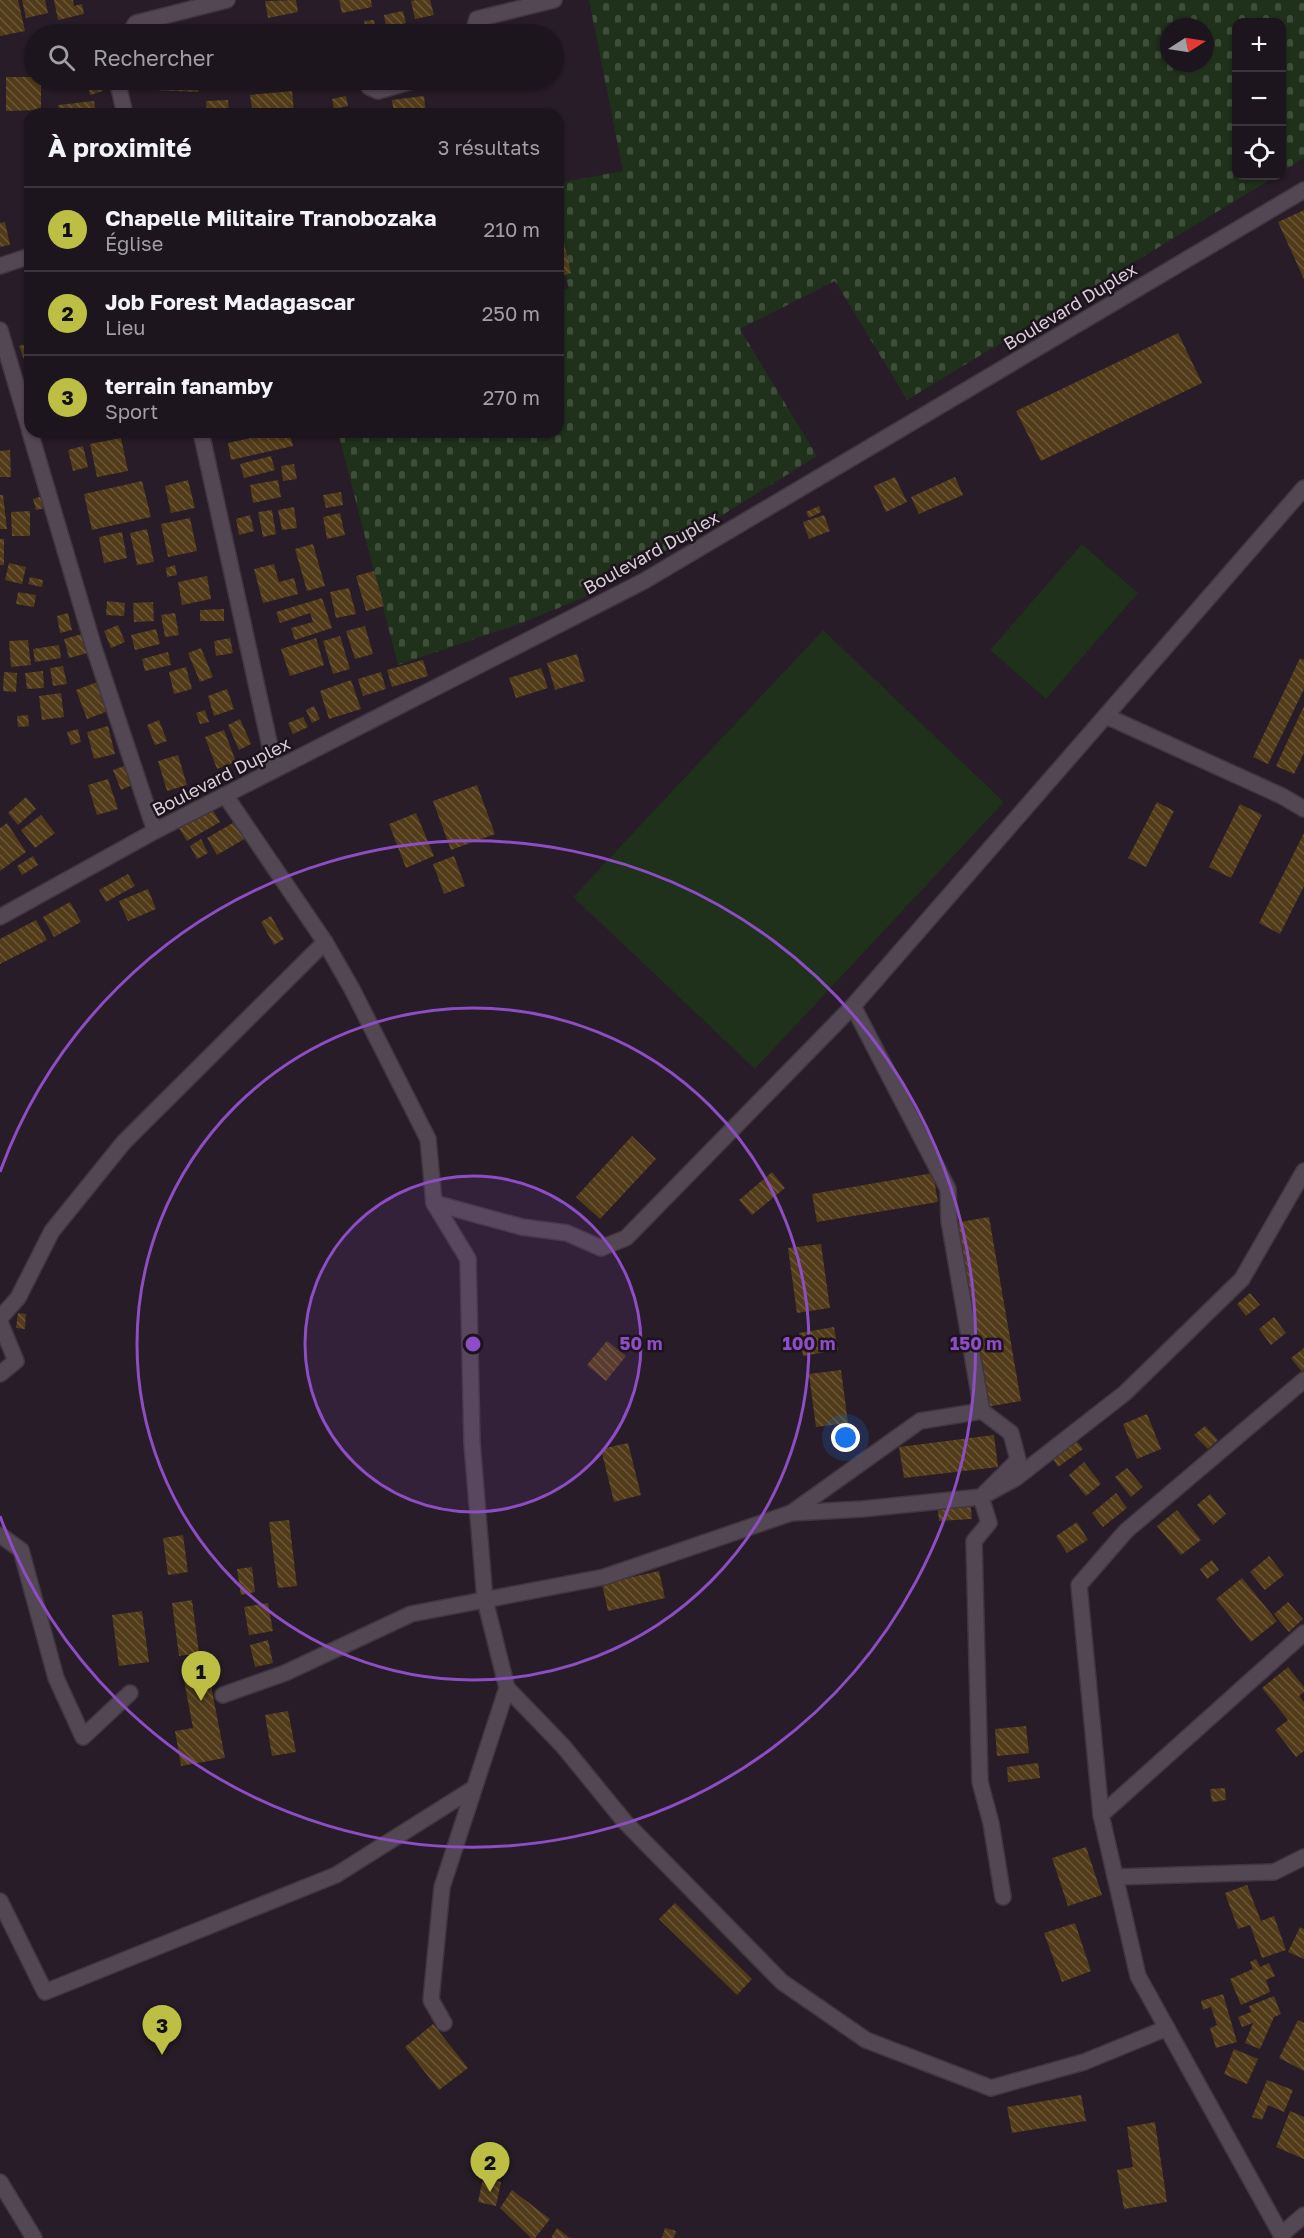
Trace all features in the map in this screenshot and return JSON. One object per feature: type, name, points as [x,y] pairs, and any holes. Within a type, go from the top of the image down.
[{"type":"street","points":[[135,24],[227,0]]},
{"type":"street","points":[[476,24],[477,19],[554,0]]},
{"type":"street","points":[[119,90],[124,108]]},
{"type":"street","name":"Boulevard Duplex","points":[[0,917],[155,831],[644,581],[1304,189]]},
{"type":"street","points":[[0,266],[24,258]]},
{"type":"street","points":[[0,330],[24,412]]},
{"type":"street","points":[[32,438],[94,648],[155,831]]},
{"type":"street","points":[[202,438],[275,770]]},
{"type":"street","points":[[434,1203],[522,1227],[567,1233],[601,1248],[626,1238],[853,1006],[1304,488]]},
{"type":"street","points":[[1106,716],[1282,796],[1304,809]]},
{"type":"street","points":[[225,795],[325,942],[351,989],[428,1139],[434,1203],[468,1259],[472,1443],[485,1599],[507,1688],[562,1746],[625,1822],[782,1982],[866,2040],[991,2088],[1084,2062],[1167,2028]]},
{"type":"street","points":[[16,1360],[0,1320],[18,1298],[52,1231],[124,1142],[325,942]]},
{"type":"street","points":[[853,1006],[948,1189],[949,1221],[982,1411],[1011,1433],[1018,1460],[981,1497]]},
{"type":"street","points":[[223,1695],[285,1673],[411,1614],[604,1577],[791,1514],[981,1497],[1016,1478],[1125,1393],[1242,1279],[1303,1178]]},
{"type":"street","points":[[0,1349],[16,1360]]},
{"type":"street","points":[[0,1374],[16,1360]]},
{"type":"street","points":[[1304,1380],[1126,1531],[1079,1585],[1101,1815],[1138,1976],[1282,2236],[1304,2215]]},
{"type":"street","points":[[791,1514],[920,1421],[982,1411]]},
{"type":"street","points":[[981,1497],[989,1523],[974,1541],[980,1782],[991,1823],[1003,1897]]},
{"type":"street","points":[[0,1535],[21,1550],[56,1678],[83,1737],[130,1693]]},
{"type":"street","points":[[1101,1815],[1304,1633]]},
{"type":"street","points":[[444,2023],[431,2000],[442,1887],[507,1688]]},
{"type":"street","points":[[0,1901],[45,1992],[336,1875],[474,1788]]},
{"type":"street","points":[[1115,1877],[1274,1872],[1304,1857]]},
{"type":"street","points":[[0,2182],[34,2238]]},
{"type":"green space","points":[[589,0],[1304,0],[1304,158],[1286,169],[1286,18],[1232,18],[1232,180],[1269,180],[907,400],[835,281],[740,329],[817,456],[641,566],[583,598],[519,624],[398,665],[340,438],[564,438],[564,290],[569,289],[564,269],[564,182],[623,171]]},
{"type":"green space","points":[[1082,544],[1138,593],[1046,699],[990,650]]},
{"type":"green space","points":[[823,630],[1004,802],[755,1069],[573,897]]},
{"type":"building","points":[[0,0],[18,0],[24,31],[0,36]]},
{"type":"building","points":[[22,0],[45,0],[48,13],[26,18]]},
{"type":"building","points":[[54,0],[73,0],[74,6],[82,4],[84,14],[58,20]]},
{"type":"building","points":[[296,0],[298,12],[268,18],[265,1]]},
{"type":"building","points":[[339,0],[371,0],[372,7],[342,13]]},
{"type":"building","points":[[430,0],[434,15],[415,19],[411,1]]},
{"type":"building","points":[[403,11],[406,23],[386,24],[384,15]]},
{"type":"building","points":[[374,20],[374,24],[365,24],[364,21]]},
{"type":"building","points":[[6,77],[24,77],[24,90],[41,90],[41,108],[6,111]]},
{"type":"building","points":[[89,90],[103,90],[103,91],[90,95]]},
{"type":"building","points":[[153,90],[198,90],[198,92]]},
{"type":"building","points":[[292,91],[294,108],[252,108],[250,95]]},
{"type":"building","points":[[346,96],[348,106],[334,108],[332,99]]},
{"type":"building","points":[[424,96],[425,108],[393,108],[392,100]]},
{"type":"building","points":[[228,100],[229,108],[207,108],[206,101]]},
{"type":"building","points":[[94,101],[95,108],[59,108],[58,105]]},
{"type":"building","points":[[1304,210],[1304,279],[1278,222]]},
{"type":"building","points":[[5,222],[10,245],[0,247],[0,223]]},
{"type":"building","points":[[564,243],[571,273],[564,275]]},
{"type":"building","points":[[1178,333],[1202,383],[1041,461],[1016,411]]},
{"type":"building","points":[[24,345],[24,359],[19,346]]},
{"type":"building","points":[[121,438],[128,471],[97,477],[90,444]]},
{"type":"building","points":[[250,438],[291,438],[293,446],[231,460],[228,443]]},
{"type":"building","points":[[83,446],[88,467],[73,471],[68,450]]},
{"type":"building","points":[[10,450],[11,477],[0,477],[0,451]]},
{"type":"building","points":[[271,456],[275,470],[244,478],[240,464]]},
{"type":"building","points":[[294,464],[297,479],[283,481],[281,466]]},
{"type":"building","points":[[895,477],[907,502],[886,512],[874,486]]},
{"type":"building","points":[[955,477],[963,495],[919,514],[911,497]]},
{"type":"building","points":[[188,480],[195,508],[171,513],[165,486]]},
{"type":"building","points":[[278,480],[281,497],[253,503],[250,485]]},
{"type":"building","points":[[142,481],[151,517],[92,530],[84,494]]},
{"type":"building","points":[[341,492],[343,505],[326,508],[323,495]]},
{"type":"building","points":[[0,495],[3,495],[7,529],[0,529]]},
{"type":"building","points":[[43,496],[46,508],[36,510],[33,499]]},
{"type":"building","points":[[819,506],[821,512],[809,518],[806,512]]},
{"type":"building","points":[[294,507],[297,528],[282,530],[278,510]]},
{"type":"building","points":[[272,510],[276,534],[263,537],[258,512]]},
{"type":"building","points":[[30,511],[30,536],[12,536],[11,512]]},
{"type":"building","points":[[340,513],[345,535],[327,539],[323,517]]},
{"type":"building","points":[[250,515],[254,531],[239,535],[236,519]]},
{"type":"building","points":[[824,515],[830,531],[809,539],[803,522]]},
{"type":"building","points":[[190,518],[197,551],[168,557],[161,524]]},
{"type":"building","points":[[147,529],[154,562],[137,565],[130,533]]},
{"type":"building","points":[[122,532],[127,558],[104,563],[99,537]]},
{"type":"building","points":[[0,539],[4,539],[4,565],[0,565]]},
{"type":"building","points":[[313,544],[325,586],[307,591],[295,549]]},
{"type":"building","points":[[9,563],[26,567],[22,584],[5,580]]},
{"type":"building","points":[[274,564],[279,582],[294,578],[298,594],[263,603],[254,569]]},
{"type":"building","points":[[175,565],[177,575],[167,577],[166,568]]},
{"type":"building","points":[[374,571],[384,606],[366,611],[356,576]]},
{"type":"building","points":[[207,576],[211,599],[182,605],[178,582]]},
{"type":"building","points":[[30,577],[43,580],[42,587],[28,584]]},
{"type":"building","points":[[349,588],[356,614],[336,618],[330,592]]},
{"type":"building","points":[[18,592],[36,595],[34,607],[16,604]]},
{"type":"building","points":[[322,598],[332,628],[295,640],[291,628],[313,622],[310,613],[280,623],[276,612]]},
{"type":"building","points":[[107,601],[125,603],[124,616],[106,615]]},
{"type":"building","points":[[153,602],[154,621],[134,622],[133,603]]},
{"type":"building","points":[[224,609],[224,621],[200,621],[200,610]]},
{"type":"building","points":[[68,613],[72,630],[60,633],[57,616]]},
{"type":"building","points":[[175,613],[179,635],[165,637],[161,615]]},
{"type":"building","points":[[118,625],[125,642],[111,648],[104,631]]},
{"type":"building","points":[[365,626],[373,654],[355,659],[346,631]]},
{"type":"building","points":[[156,629],[160,644],[135,650],[131,635]]},
{"type":"building","points":[[82,634],[88,653],[69,658],[64,639]]},
{"type":"building","points":[[340,636],[350,669],[333,674],[323,641]]},
{"type":"building","points":[[230,638],[233,653],[216,656],[214,641]]},
{"type":"building","points":[[316,638],[324,665],[290,676],[281,649]]},
{"type":"building","points":[[28,640],[31,665],[11,667],[9,641]]},
{"type":"building","points":[[59,645],[61,658],[35,662],[33,649]]},
{"type":"building","points":[[201,648],[213,677],[200,682],[188,653]]},
{"type":"building","points":[[168,652],[171,665],[145,671],[142,659]]},
{"type":"building","points":[[577,654],[585,681],[555,690],[547,663]]},
{"type":"building","points":[[1300,658],[1304,660],[1304,689],[1268,764],[1253,757]]},
{"type":"building","points":[[423,660],[428,676],[392,687],[387,670]]},
{"type":"building","points":[[63,666],[67,684],[53,686],[50,668]]},
{"type":"building","points":[[186,667],[192,689],[174,694],[169,672]]},
{"type":"building","points":[[541,668],[548,688],[516,698],[509,678]]},
{"type":"building","points":[[43,671],[44,688],[27,689],[25,673]]},
{"type":"building","points":[[4,672],[17,673],[16,692],[3,691]]},
{"type":"building","points":[[381,672],[386,689],[363,696],[358,679]]},
{"type":"building","points":[[351,680],[361,709],[329,719],[320,691]]},
{"type":"building","points":[[100,681],[111,710],[87,719],[76,690]]},
{"type":"building","points":[[227,689],[234,709],[214,716],[208,696]]},
{"type":"building","points":[[61,693],[64,717],[42,720],[39,696]]},
{"type":"building","points":[[314,706],[320,719],[312,723],[306,710]]},
{"type":"building","points":[[1304,706],[1304,753],[1294,774],[1276,766]]},
{"type":"building","points":[[205,710],[209,722],[200,724],[196,713]]},
{"type":"building","points":[[28,715],[29,726],[18,727],[17,716]]},
{"type":"building","points":[[303,717],[308,727],[293,734],[288,723]]},
{"type":"building","points":[[240,719],[251,744],[239,750],[228,725]]},
{"type":"building","points":[[159,720],[167,741],[155,745],[147,725]]},
{"type":"building","points":[[108,726],[115,754],[94,759],[87,732]]},
{"type":"building","points":[[78,729],[81,742],[71,745],[67,732]]},
{"type":"building","points":[[224,730],[236,762],[217,769],[205,737]]},
{"type":"building","points":[[178,755],[187,785],[167,791],[158,761]]},
{"type":"building","points":[[127,765],[134,784],[121,790],[113,770]]},
{"type":"building","points":[[108,779],[118,809],[97,815],[88,785]]},
{"type":"building","points":[[477,785],[495,834],[451,850],[433,801]]},
{"type":"building","points":[[26,797],[36,809],[18,825],[8,813]]},
{"type":"building","points":[[1157,802],[1174,811],[1146,867],[1128,858]]},
{"type":"building","points":[[1240,804],[1262,815],[1231,878],[1209,867]]},
{"type":"building","points":[[212,809],[220,822],[187,841],[179,828]]},
{"type":"building","points":[[416,813],[434,856],[406,868],[389,824]]},
{"type":"building","points":[[41,815],[55,833],[35,848],[21,830]]},
{"type":"building","points":[[243,817],[253,834],[217,855],[207,838]]},
{"type":"building","points":[[7,823],[26,852],[0,871],[0,828]]},
{"type":"building","points":[[1304,833],[1304,886],[1280,934],[1259,923]]},
{"type":"building","points":[[201,839],[208,853],[197,859],[190,846]]},
{"type":"building","points":[[33,856],[38,865],[22,875],[17,866]]},
{"type":"building","points":[[454,856],[465,886],[444,894],[433,864]]},
{"type":"building","points":[[128,874],[135,886],[106,902],[99,890]]},
{"type":"building","points":[[148,889],[156,909],[128,921],[119,901]]},
{"type":"building","points":[[70,902],[81,922],[54,937],[43,917]]},
{"type":"building","points":[[271,916],[284,939],[274,945],[261,922]]},
{"type":"building","points":[[36,920],[47,940],[0,964],[0,939]]},
{"type":"building","points":[[632,1136],[656,1159],[600,1219],[576,1197]]},
{"type":"building","points":[[772,1172],[785,1188],[752,1215],[739,1200]]},
{"type":"building","points":[[933,1173],[938,1202],[817,1222],[812,1194]]},
{"type":"building","points":[[989,1217],[1021,1401],[986,1407],[954,1223]]},
{"type":"building","points":[[821,1244],[830,1308],[797,1313],[788,1248]]},
{"type":"building","points":[[1250,1293],[1260,1305],[1246,1316],[1237,1304]]},
{"type":"building","points":[[18,1313],[26,1314],[25,1329],[16,1328]]},
{"type":"building","points":[[1274,1317],[1286,1333],[1271,1345],[1259,1329]]},
{"type":"building","points":[[834,1327],[838,1350],[803,1356],[799,1333]]},
{"type":"building","points":[[607,1341],[626,1356],[606,1381],[587,1365]]},
{"type":"building","points":[[1304,1348],[1304,1370],[1302,1372],[1291,1358]]},
{"type":"building","points":[[841,1370],[848,1423],[816,1427],[809,1374]]},
{"type":"building","points":[[1147,1414],[1161,1449],[1137,1459],[1123,1424]]},
{"type":"building","points":[[1205,1426],[1218,1440],[1208,1449],[1194,1435]]},
{"type":"building","points":[[994,1435],[998,1467],[904,1478],[899,1447]]},
{"type":"building","points":[[1075,1439],[1083,1449],[1058,1467],[1051,1456]]},
{"type":"building","points":[[628,1443],[641,1495],[614,1502],[601,1449]]},
{"type":"building","points":[[1084,1462],[1101,1484],[1086,1496],[1069,1475]]},
{"type":"building","points":[[1127,1468],[1143,1487],[1131,1497],[1115,1477]]},
{"type":"building","points":[[1116,1493],[1127,1508],[1103,1527],[1092,1513]]},
{"type":"building","points":[[1210,1494],[1226,1514],[1213,1525],[1197,1505]]},
{"type":"building","points":[[970,1499],[972,1519],[939,1521],[937,1502]]},
{"type":"building","points":[[1177,1510],[1201,1540],[1181,1555],[1157,1526]]},
{"type":"building","points":[[289,1520],[297,1586],[278,1588],[269,1522]]},
{"type":"building","points":[[1077,1522],[1088,1540],[1067,1553],[1056,1536]]},
{"type":"building","points":[[183,1535],[188,1572],[168,1575],[163,1538]]},
{"type":"building","points":[[1269,1556],[1284,1575],[1265,1590],[1250,1572]]},
{"type":"building","points":[[1212,1560],[1219,1570],[1207,1579],[1200,1569]]},
{"type":"building","points":[[252,1567],[255,1592],[241,1595],[237,1569]]},
{"type":"building","points":[[659,1571],[665,1598],[608,1611],[602,1584]]},
{"type":"building","points":[[1242,1578],[1277,1621],[1251,1642],[1216,1599]]},
{"type":"building","points":[[192,1600],[199,1653],[179,1656],[172,1603]]},
{"type":"building","points":[[1288,1602],[1303,1619],[1289,1632],[1274,1614]]},
{"type":"building","points":[[268,1603],[273,1631],[249,1635],[244,1607]]},
{"type":"building","points":[[142,1611],[149,1662],[119,1666],[112,1615]]},
{"type":"building","points":[[268,1640],[273,1663],[255,1667],[250,1645]]},
{"type":"building","points":[[1288,1667],[1304,1687],[1304,1692],[1299,1696],[1304,1702],[1304,1751],[1296,1757],[1275,1730],[1288,1720],[1262,1688]]},
{"type":"building","points":[[208,1670],[225,1758],[181,1766],[175,1731],[193,1728],[183,1675]]},
{"type":"building","points":[[288,1711],[296,1752],[272,1756],[265,1715]]},
{"type":"building","points":[[1026,1726],[1029,1753],[997,1756],[995,1729]]},
{"type":"building","points":[[1038,1763],[1040,1778],[1008,1782],[1007,1767]]},
{"type":"building","points":[[1225,1788],[1226,1800],[1212,1802],[1210,1789]]},
{"type":"building","points":[[1086,1847],[1102,1895],[1068,1906],[1052,1858]]},
{"type":"building","points":[[1247,1885],[1261,1921],[1274,1916],[1286,1950],[1262,1958],[1250,1925],[1238,1929],[1225,1893]]},
{"type":"building","points":[[675,1903],[752,1979],[737,1995],[659,1919]]},
{"type":"building","points":[[1075,1923],[1091,1971],[1062,1982],[1044,1933]]},
{"type":"building","points":[[1300,1927],[1304,1929],[1304,1959],[1288,1952]]},
{"type":"building","points":[[1256,1959],[1260,1967],[1269,1963],[1275,1976],[1266,1980],[1270,1992],[1241,2005],[1230,1979],[1253,1969],[1250,1962]]},
{"type":"building","points":[[1223,1994],[1237,2042],[1216,2048],[1210,2028],[1217,2025],[1211,2007],[1203,2010],[1201,2001]]},
{"type":"building","points":[[1274,1996],[1281,2014],[1274,2017],[1260,2049],[1245,2043],[1253,2023],[1242,2027],[1238,2017],[1251,2012],[1249,2006]]},
{"type":"building","points":[[1298,2020],[1304,2023],[1304,2071],[1279,2058]]},
{"type":"building","points":[[433,2024],[468,2068],[439,2090],[405,2047]]},
{"type":"building","points":[[1234,2049],[1258,2059],[1247,2084],[1224,2074]]},
{"type":"building","points":[[1267,2080],[1293,2090],[1284,2112],[1268,2105],[1262,2120],[1252,2117]]},
{"type":"building","points":[[1081,2095],[1086,2121],[1012,2133],[1007,2107]]},
{"type":"building","points":[[1290,2111],[1304,2117],[1304,2159],[1276,2147]]},
{"type":"building","points":[[1155,2122],[1167,2202],[1124,2209],[1117,2170],[1133,2167],[1127,2127]]},
{"type":"building","points":[[483,2178],[501,2182],[496,2206],[478,2202]]},
{"type":"building","points":[[512,2190],[550,2219],[535,2238],[531,2238],[500,2208]]},
{"type":"building","points":[[557,2228],[570,2238],[551,2238]]},
{"type":"building","points":[[665,2228],[676,2231],[674,2238],[662,2238]]},
{"type":"place","name":"Chapelle Militaire Tranobozaka","points":[[201,1701]]},
{"type":"place","name":"terrain fanamby","points":[[162,2055]]},
{"type":"place","name":"Job Forest Madagascar","points":[[490,2192]]}]
